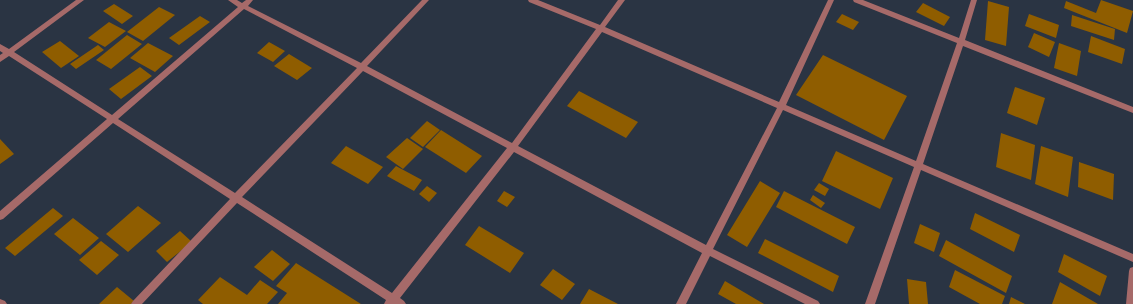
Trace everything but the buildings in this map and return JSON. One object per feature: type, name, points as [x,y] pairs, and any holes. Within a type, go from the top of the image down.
[{"type":"street","points":[[0,59],[81,0]]},
{"type":"street","points":[[231,0],[362,67],[708,251],[815,304]]},
{"type":"street","points":[[0,216],[250,0]]},
{"type":"street","points":[[136,304],[426,0]]},
{"type":"street","points":[[530,0],[600,28],[1133,258]]},
{"type":"street","points":[[390,302],[512,147],[622,0]]},
{"type":"street","points":[[681,304],[781,107],[831,0]]},
{"type":"street","points":[[856,0],[1133,110]]},
{"type":"street","points":[[870,304],[961,42],[974,0]]},
{"type":"street","points":[[0,47],[236,198],[390,302],[400,304]]},
{"type":"street","points":[[1131,304],[1133,271]]}]
